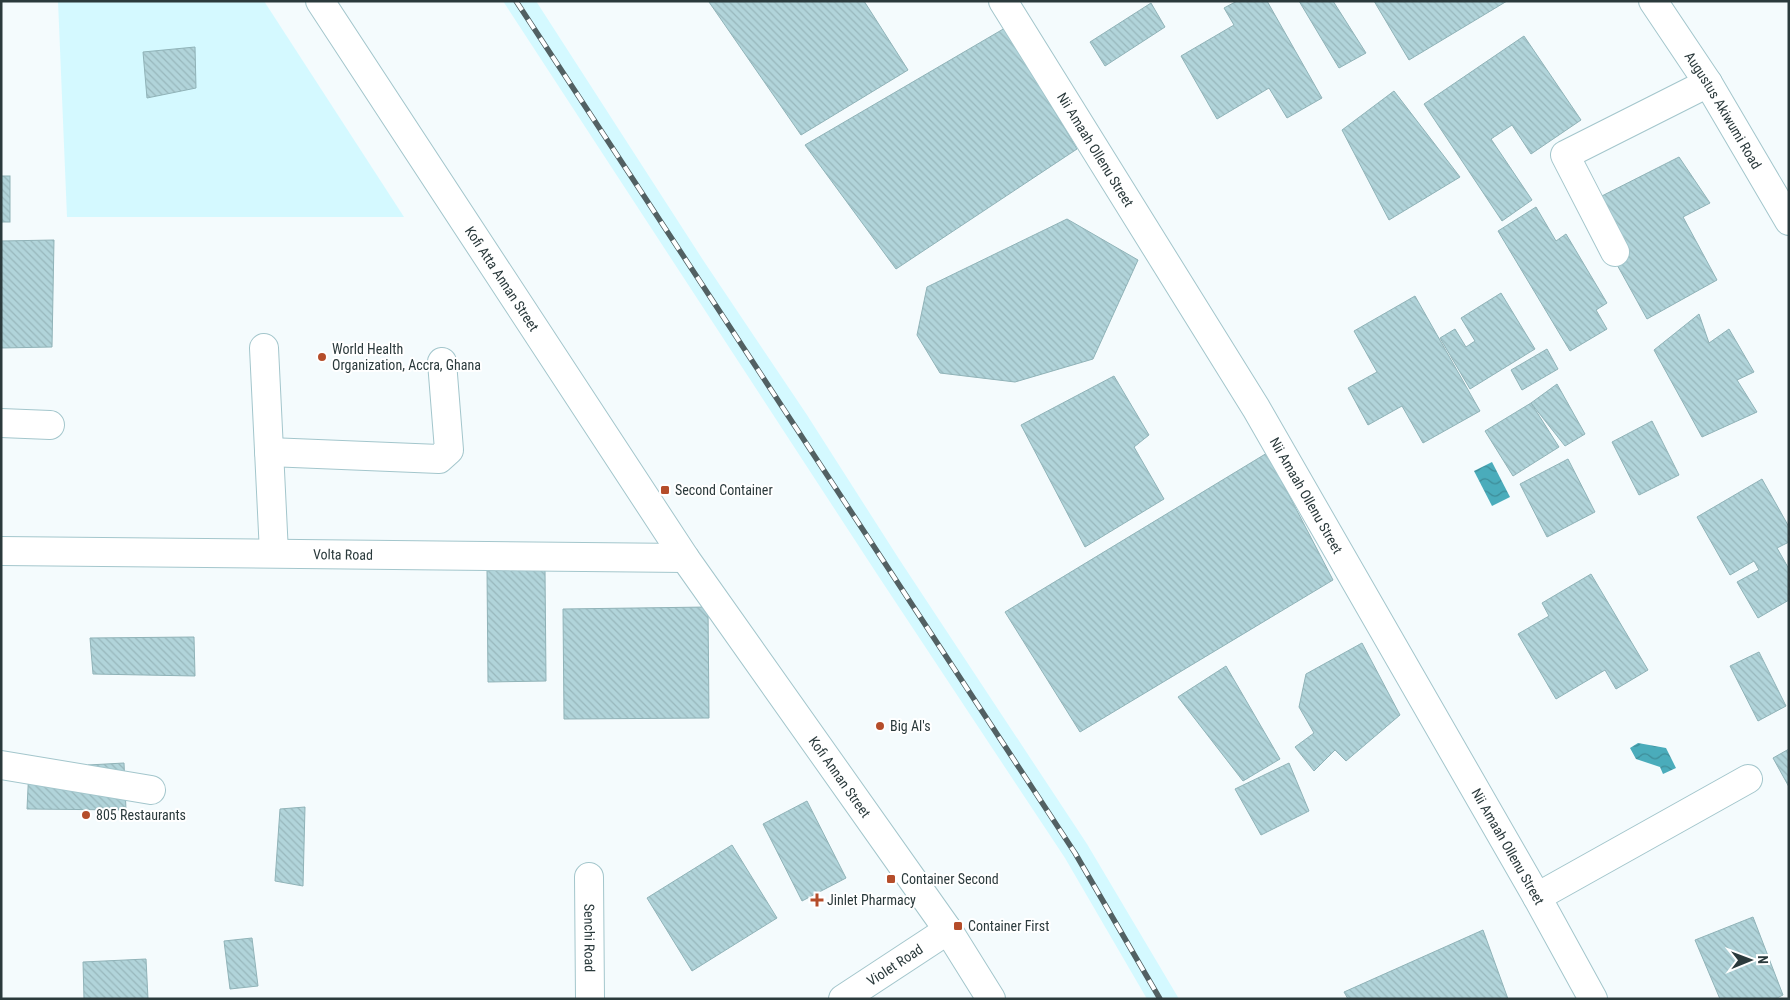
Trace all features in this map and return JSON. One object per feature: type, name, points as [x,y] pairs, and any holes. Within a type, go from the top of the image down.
[{"type":"street","name":"Kofi Atta Annan Street","points":[[320,1],[685,558]]},
{"type":"street","name":"Nii Amaah Ollenu Street","points":[[1003,1],[1256,408],[1537,897],[1593,999]]},
{"type":"street","name":"Augustus Akiwumi Road","points":[[1653,1],[1708,83],[1789,222]]},
{"type":"street","points":[[1615,252],[1564,155],[1708,83]]},
{"type":"street","points":[[264,348],[274,554]]},
{"type":"street","points":[[269,452],[439,458],[449,450],[442,362]]},
{"type":"street","points":[[1,423],[50,425]]},
{"type":"street","name":"Volta Road","points":[[1,551],[685,558]]},
{"type":"street","name":"Kofi Annan Street","points":[[685,558],[948,930],[991,999]]},
{"type":"street","points":[[1,765],[151,790]]},
{"type":"street","points":[[1537,897],[1748,778]]},
{"type":"street","name":"Senchi Road","points":[[589,877],[590,999]]},
{"type":"street","name":"Violet Road","points":[[843,999],[948,930]]},
{"type":"shaded area","points":[[58,1],[264,1],[404,217],[67,217]]},
{"type":"shaded area","points":[[503,1],[536,1],[703,260],[807,415],[899,559],[1087,844],[1179,999],[1147,999],[1065,858]]},
{"type":"water","points":[[1492,462],[1510,497],[1492,506],[1474,471]]},
{"type":"water","points":[[1638,743],[1666,748],[1676,768],[1663,774],[1660,767],[1636,759],[1630,748]]},
{"type":"building","points":[[864,1],[908,70],[801,135],[709,2]]},
{"type":"building","points":[[1237,1],[1267,1],[1322,98],[1287,118],[1269,88],[1217,119],[1181,56],[1234,25],[1224,8]]},
{"type":"building","points":[[1299,1],[1333,1],[1366,53],[1339,68]]},
{"type":"building","points":[[1374,1],[1507,1],[1409,60]]},
{"type":"building","points":[[1151,3],[1165,27],[1105,66],[1090,42]]},
{"type":"building","points":[[1005,28],[1077,149],[896,269],[805,145]]},
{"type":"building","points":[[1524,36],[1581,120],[1531,154],[1512,125],[1491,139],[1532,200],[1502,221],[1424,104]]},
{"type":"building","points":[[195,47],[196,88],[147,98],[143,52]]},
{"type":"building","points":[[1394,91],[1460,177],[1389,220],[1342,130]]},
{"type":"building","points":[[1679,157],[1710,203],[1683,217],[1717,280],[1647,319],[1584,205]]},
{"type":"building","points":[[1,176],[10,176],[10,222],[1,222]]},
{"type":"building","points":[[1536,207],[1556,241],[1566,234],[1607,303],[1596,310],[1607,329],[1570,351],[1498,231]]},
{"type":"building","points":[[1067,219],[1138,260],[1093,359],[1015,382],[940,373],[917,335],[927,287]]},
{"type":"building","points":[[54,240],[52,347],[1,348],[1,241]]},
{"type":"building","points":[[1501,293],[1535,349],[1470,389],[1440,338],[1455,329],[1466,347],[1475,341],[1461,318]]},
{"type":"building","points":[[1415,296],[1480,411],[1423,443],[1402,406],[1368,425],[1348,388],[1377,372],[1354,331]]},
{"type":"building","points":[[1699,314],[1709,343],[1729,329],[1754,372],[1737,380],[1757,412],[1702,437],[1654,350]]},
{"type":"building","points":[[1547,349],[1558,369],[1522,390],[1511,370]]},
{"type":"building","points":[[1114,376],[1149,435],[1134,447],[1164,499],[1085,547],[1021,425]]},
{"type":"building","points":[[1557,384],[1585,434],[1565,446],[1531,403]]},
{"type":"building","points":[[1531,403],[1559,447],[1513,476],[1485,431]]},
{"type":"building","points":[[1652,421],[1679,475],[1639,495],[1612,442]]},
{"type":"building","points":[[1267,453],[1333,580],[1080,732],[1005,612]]},
{"type":"building","points":[[1568,459],[1595,512],[1547,537],[1520,484]]},
{"type":"building","points":[[1762,479],[1789,527],[1789,542],[1777,548],[1789,569],[1789,600],[1758,618],[1737,582],[1759,570],[1754,561],[1730,575],[1697,517]]},
{"type":"building","points":[[545,569],[546,681],[488,682],[487,570]]},
{"type":"building","points":[[1591,574],[1648,670],[1616,689],[1605,670],[1556,699],[1518,634],[1549,616],[1542,603]]},
{"type":"building","points":[[708,607],[709,718],[564,719],[563,609]]},
{"type":"building","points":[[194,637],[195,676],[93,674],[90,638]]},
{"type":"building","points":[[1362,643],[1400,715],[1346,761],[1335,750],[1314,771],[1295,747],[1314,733],[1299,707],[1306,674]]},
{"type":"building","points":[[1759,652],[1786,706],[1758,721],[1730,666]]},
{"type":"building","points":[[1226,666],[1280,759],[1243,781],[1178,697]]},
{"type":"building","points":[[1789,749],[1789,787],[1773,758]]},
{"type":"building","points":[[124,763],[126,810],[27,809],[29,767],[89,775],[88,765]]},
{"type":"building","points":[[1289,763],[1309,811],[1261,835],[1235,789]]},
{"type":"building","points":[[807,801],[846,878],[802,901],[763,824]]},
{"type":"building","points":[[305,807],[303,886],[275,881],[280,809]]},
{"type":"building","points":[[732,845],[777,918],[692,971],[647,898]]},
{"type":"building","points":[[1753,917],[1783,995],[1775,999],[1720,999],[1695,940]]},
{"type":"building","points":[[1483,930],[1508,999],[1348,999],[1344,992]]},
{"type":"building","points":[[252,938],[258,986],[230,989],[224,941]]},
{"type":"building","points":[[146,959],[148,999],[84,999],[83,962]]},
{"type":"railway","points":[[516,1],[1075,853],[1160,999]]},
{"type":"place","name":"World Health Organization, Accra, Ghana","points":[[322,357]]},
{"type":"place","name":"Second Container","points":[[665,490]]},
{"type":"place","name":"Big Al's","points":[[880,726]]},
{"type":"place","name":"805 Restaurants","points":[[86,815]]},
{"type":"place","name":"Container Second","points":[[891,879]]},
{"type":"place","name":"Jinlet Pharmacy","points":[[817,900]]},
{"type":"place","name":"Container First","points":[[958,926]]}]
